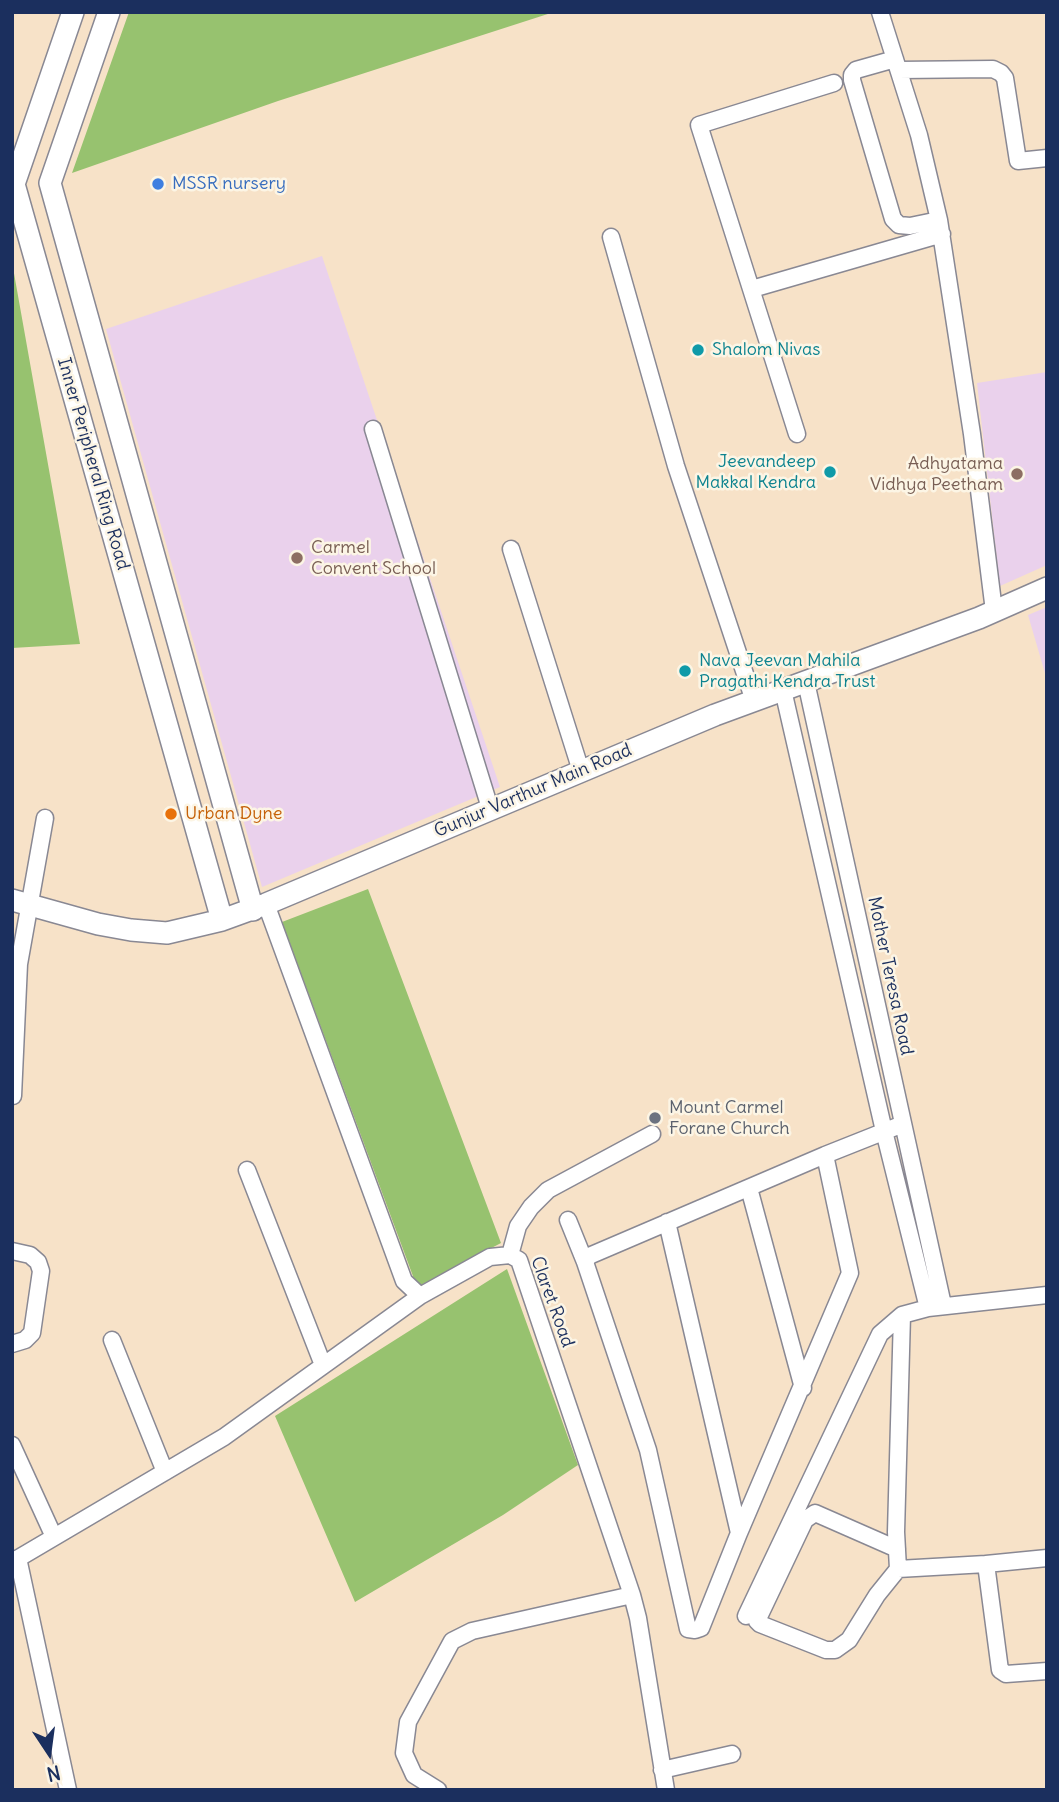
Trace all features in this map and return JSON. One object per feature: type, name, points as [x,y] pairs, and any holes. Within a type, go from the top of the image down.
[{"type":"main road","name":"Inner Peripheral Ring Road","points":[[73,12],[14,184],[222,920]]},
{"type":"main road","name":"Inner Peripheral Ring Road","points":[[108,12],[50,183],[260,907]]},
{"type":"main road","name":"Gunjur Varthur Main Road","points":[[21,902],[131,930],[166,933],[222,920],[260,907],[490,808],[754,701],[994,611],[1047,588]]},
{"type":"street","points":[[880,12],[919,135],[941,227],[972,434],[994,611]]},
{"type":"street","points":[[941,227],[900,225],[893,219],[852,80],[856,70],[897,64],[993,69],[1006,78],[1018,161],[1047,158]]},
{"type":"street","points":[[797,434],[699,125],[834,83]]},
{"type":"street","points":[[752,289],[941,227]]},
{"type":"street","points":[[611,237],[676,466],[754,701]]},
{"type":"street","points":[[373,429],[490,808]]},
{"type":"street","points":[[511,549],[582,771]]},
{"type":"street","name":"Mother Teresa Road","points":[[806,682],[938,1279],[935,1307]]},
{"type":"street","points":[[783,690],[884,1131],[922,1281],[935,1307]]},
{"type":"street","points":[[13,1096],[21,902],[45,818]]},
{"type":"street","points":[[260,907],[404,1281],[420,1296]]},
{"type":"street","points":[[585,1262],[589,1256],[667,1222],[903,1124]]},
{"type":"street","points":[[510,1255],[518,1226],[548,1189],[652,1134]]},
{"type":"street","points":[[568,1220],[585,1262],[648,1450],[688,1629],[695,1630],[701,1628],[850,1273],[825,1155]]},
{"type":"street","points":[[247,1170],[323,1366]]},
{"type":"street","points":[[749,1188],[803,1388]]},
{"type":"street","points":[[667,1222],[739,1533]]},
{"type":"street","points":[[12,1251],[30,1255],[38,1262],[41,1271],[32,1333],[25,1340],[12,1344]]},
{"type":"street","name":"Claret Road","points":[[15,1560],[224,1437],[420,1296],[484,1259],[496,1255],[516,1257],[632,1595],[666,1790]]},
{"type":"street","points":[[746,1616],[880,1334],[902,1315],[935,1307],[1047,1295]]},
{"type":"street","points":[[897,1549],[815,1513],[805,1520],[757,1621],[825,1650],[835,1650],[849,1640],[877,1595],[898,1569],[902,1315]]},
{"type":"street","points":[[111,1340],[164,1472]]},
{"type":"street","points":[[12,1445],[54,1537]]},
{"type":"street","points":[[898,1569],[1047,1558]]},
{"type":"street","points":[[15,1560],[68,1790]]},
{"type":"street","points":[[986,1564],[1000,1670],[1006,1674],[1047,1671]]},
{"type":"street","points":[[438,1790],[414,1775],[404,1753],[408,1722],[452,1641],[472,1631],[632,1595]]},
{"type":"street","points":[[662,1770],[732,1754]]},
{"type":"shaded area","name":"Carmel Convent School","points":[[322,256],[500,787],[262,887],[106,329]]},
{"type":"shaded area","name":"Adhyatama Vidhya Peetham","points":[[1047,372],[1047,565],[1000,586],[977,383]]},
{"type":"shaded area","points":[[1047,607],[1047,680],[1028,615]]},
{"type":"green space","points":[[129,12],[554,12],[278,101],[72,173]]},
{"type":"green space","points":[[12,262],[80,644],[12,648]]},
{"type":"green space","points":[[368,889],[501,1243],[417,1287],[282,922]]},
{"type":"green space","points":[[507,1269],[578,1465],[503,1515],[355,1602],[275,1416]]},
{"type":"place","name":"MSSR nursery","points":[[158,184]]},
{"type":"place","name":"Shalom Nivas","points":[[698,350]]},
{"type":"place","name":"Jeevandeep Makkal Kendra","points":[[830,472]]},
{"type":"place","name":"Adhyatama Vidhya Peetham","points":[[1017,474]]},
{"type":"place","name":"Carmel Convent School","points":[[297,558]]},
{"type":"place","name":"Nava Jeevan Mahila Pragathi Kendra Trust","points":[[685,671]]},
{"type":"place","name":"Urban Dyne","points":[[171,814]]},
{"type":"place","name":"Mount Carmel Forane Church","points":[[655,1118]]}]
